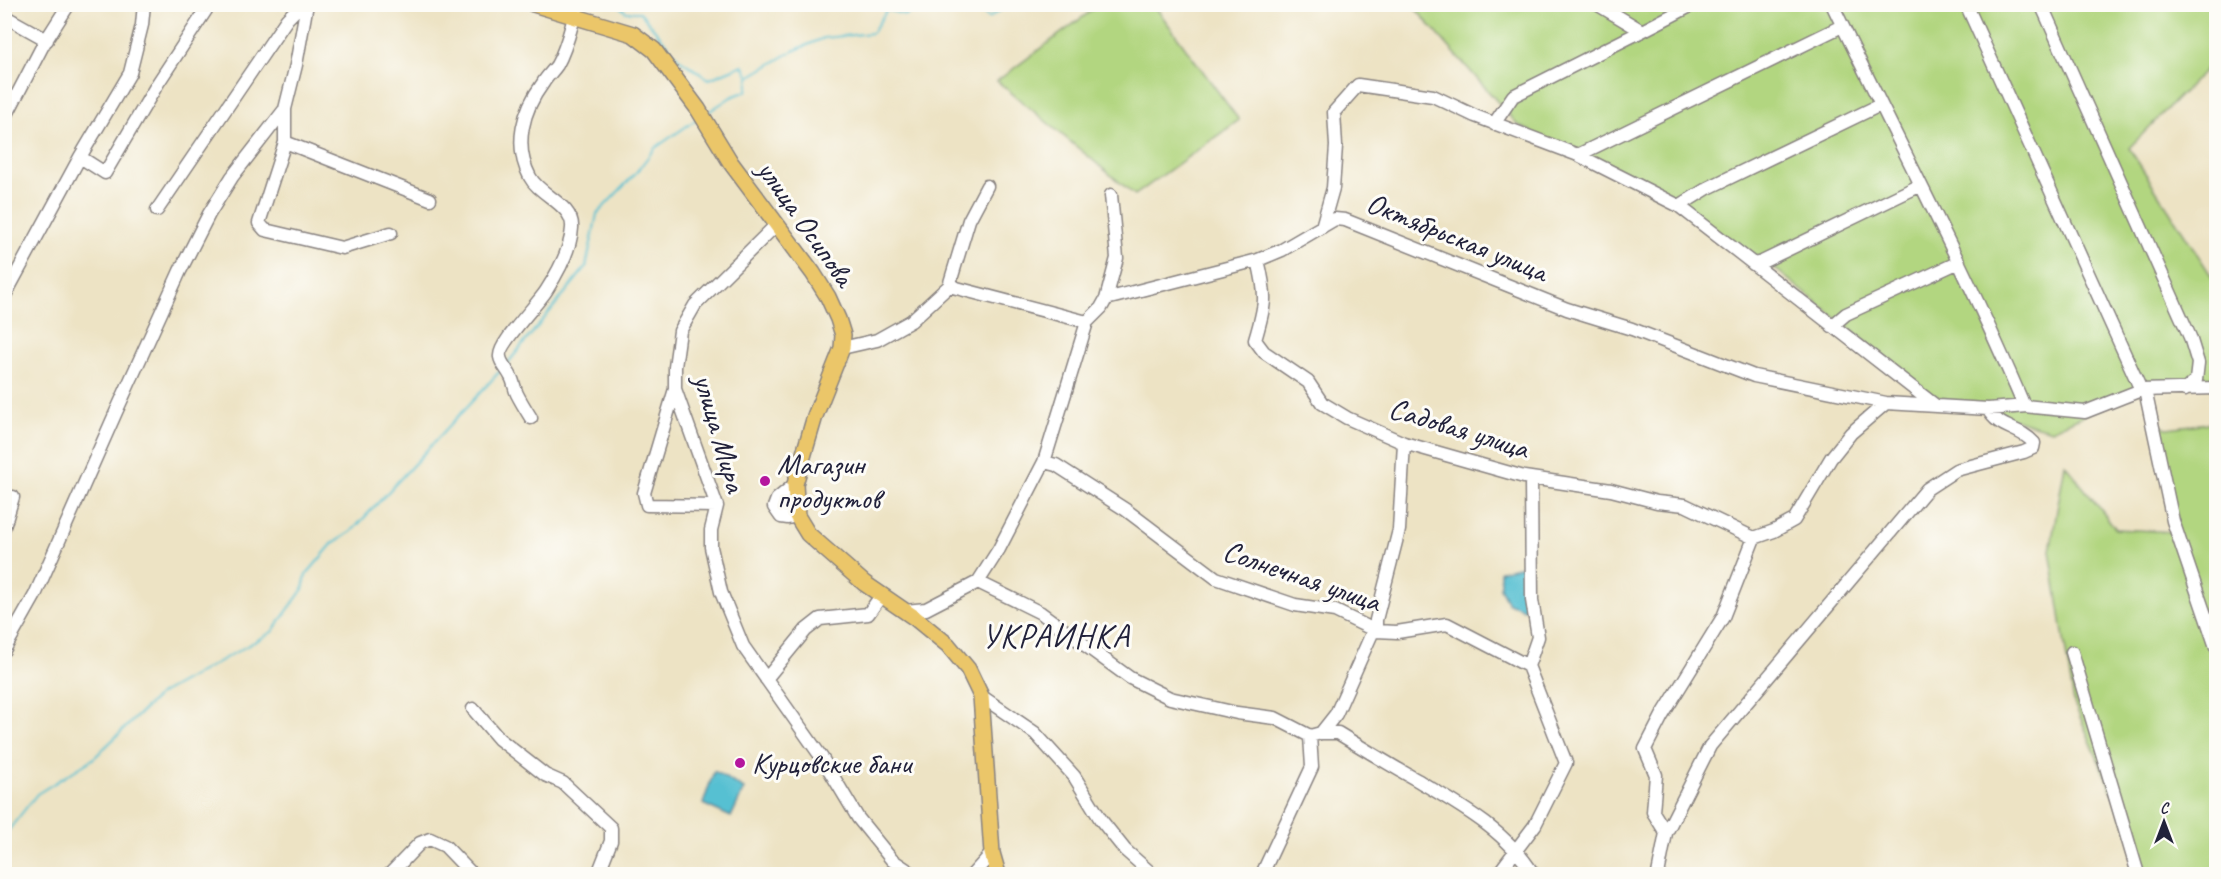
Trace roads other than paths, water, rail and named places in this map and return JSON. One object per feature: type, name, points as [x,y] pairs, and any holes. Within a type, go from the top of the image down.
[{"type":"main road","points":[[533,4],[576,11]]},
{"type":"main road","name":"улица Осипова","points":[[576,11],[627,32],[646,42],[654,50],[698,109],[731,163],[813,273],[838,319],[843,335],[843,348]]},
{"type":"main road","points":[[843,348],[815,416],[795,484],[797,516],[808,534],[864,583],[905,611],[948,645],[968,669],[981,696],[992,853],[998,874]]},
{"type":"street","points":[[4,120],[69,4]]},
{"type":"street","points":[[4,297],[80,157],[130,73],[142,25],[144,4]]},
{"type":"street","points":[[80,157],[105,173],[158,83],[210,4]]},
{"type":"street","points":[[304,4],[296,65],[285,109],[285,142],[259,223],[265,230],[342,248],[391,233]]},
{"type":"street","points":[[157,210],[287,19],[304,4]]},
{"type":"street","points":[[1597,4],[1642,31]]},
{"type":"street","points":[[1494,124],[1513,96],[1694,4]]},
{"type":"street","points":[[1832,4],[1997,341],[2024,406],[2027,406]]},
{"type":"street","points":[[1966,4],[2143,390],[2173,521],[2217,647]]},
{"type":"street","points":[[2041,4],[2190,337],[2198,363],[2196,380],[2185,390]]},
{"type":"street","points":[[531,418],[516,392],[511,375],[502,362],[500,352],[506,340],[548,289],[567,248],[572,223],[564,209],[536,187],[529,177],[521,139],[524,117],[532,99],[557,66],[576,11]]},
{"type":"street","points":[[4,16],[47,40]]},
{"type":"street","points":[[1578,155],[1842,26]]},
{"type":"street","points":[[1322,226],[1333,188],[1336,146],[1334,112],[1358,85],[1433,96],[1494,124],[1578,155],[1679,206],[1937,406]]},
{"type":"street","points":[[1679,206],[1708,188],[1880,105]]},
{"type":"street","points":[[4,650],[35,595],[180,271],[209,214],[232,177],[285,109]]},
{"type":"street","points":[[285,142],[430,199]]},
{"type":"street","points":[[1753,264],[1762,262],[1922,185]]},
{"type":"street","points":[[843,348],[877,340],[911,321],[949,286],[969,220],[987,186]]},
{"type":"street","points":[[905,611],[926,609],[978,582],[999,549],[1044,462],[1087,322],[1101,308],[1106,299],[1117,258],[1111,195]]},
{"type":"street","name":"Октябрьская улица","points":[[1106,299],[1258,260],[1282,250],[1335,219],[1345,220],[1567,309],[1632,329],[1754,376],[1886,404],[1988,409],[2027,406],[2085,412],[2143,390]]},
{"type":"street","name":"улица Мира","points":[[776,225],[695,305],[680,332],[675,367],[675,389],[717,506],[711,530],[711,547],[721,592],[743,646],[822,758],[858,819],[892,860],[914,874]]},
{"type":"street","name":"Садовая улица","points":[[1258,260],[1265,288],[1265,307],[1255,340],[1264,352],[1308,382],[1322,403],[1347,418],[1404,442],[1531,478],[1611,490],[1657,502],[1685,505],[1754,538]]},
{"type":"street","points":[[1832,326],[1846,314],[1959,262]]},
{"type":"street","points":[[949,286],[1087,322]]},
{"type":"street","points":[[2143,390],[2217,388]]},
{"type":"street","points":[[675,389],[644,493],[647,505],[717,506]]},
{"type":"street","points":[[1856,396],[1863,405],[1862,423]]},
{"type":"street","points":[[1666,832],[1653,812],[1656,775],[1645,749],[1662,716],[1723,617],[1754,538],[1774,531],[1794,520],[1831,458],[1851,433],[1886,404]]},
{"type":"street","points":[[1658,874],[1666,832],[1710,746],[1927,489],[1956,470],[2033,448],[2034,443],[2030,438],[1994,420],[1988,409]]},
{"type":"street","points":[[1262,874],[1312,766],[1316,735],[1336,714],[1373,632],[1376,632],[1376,620],[1400,530],[1404,442]]},
{"type":"street","name":"Солнечная улица","points":[[1044,462],[1056,465],[1126,510],[1216,578],[1296,605],[1335,612],[1376,632],[1397,632],[1447,624],[1528,666]]},
{"type":"street","points":[[1498,874],[1535,825],[1566,763],[1528,666],[1538,637],[1532,600],[1531,478]]},
{"type":"street","points":[[4,527],[13,497]]},
{"type":"street","points":[[978,582],[1041,613],[1130,678],[1170,698],[1237,713],[1275,718],[1316,735],[1338,733],[1465,808],[1488,825],[1515,851],[1533,874]]},
{"type":"street","points":[[766,679],[806,630],[820,619],[868,614],[881,596]]},
{"type":"street","points":[[2072,652],[2138,874]]},
{"type":"street","points":[[981,696],[1035,733],[1074,776],[1101,820],[1125,850],[1152,874]]},
{"type":"street","points":[[1341,704],[1340,715],[1348,740]]},
{"type":"street","points":[[473,709],[500,739],[545,775],[563,783],[611,828],[611,841],[598,874]]},
{"type":"street","points":[[390,874],[420,843],[430,839],[445,846],[472,874]]},
{"type":"street","points":[[973,874],[992,853]]},
{"type":"water","points":[[1527,565],[1529,575],[1527,608],[1524,609],[1508,603],[1500,588],[1500,571]]},
{"type":"water","points":[[714,771],[744,789],[731,817],[703,804]]},
{"type":"waterway","points":[[617,4],[626,12],[640,12],[679,59],[709,79],[743,65],[749,77]]},
{"type":"waterway","points":[[707,113],[731,97],[747,91],[749,77],[793,51],[824,38],[872,33],[887,10],[906,15],[926,4]]},
{"type":"waterway","points":[[974,4],[989,18],[1004,8],[1005,4]]},
{"type":"waterway","points":[[507,364],[586,267],[597,214],[634,175],[655,148],[697,119]]},
{"type":"waterway","points":[[4,836],[37,794],[93,759],[159,695],[272,632],[303,589],[306,575],[333,543],[351,532],[501,370]]},
{"type":"place","name":"Магазин продуктов","points":[[765,481]]},
{"type":"place","name":"Курцовские бани","points":[[740,763]]},
{"type":"district","name":"УКРАИНКА","points":[[1056,636]]}]
